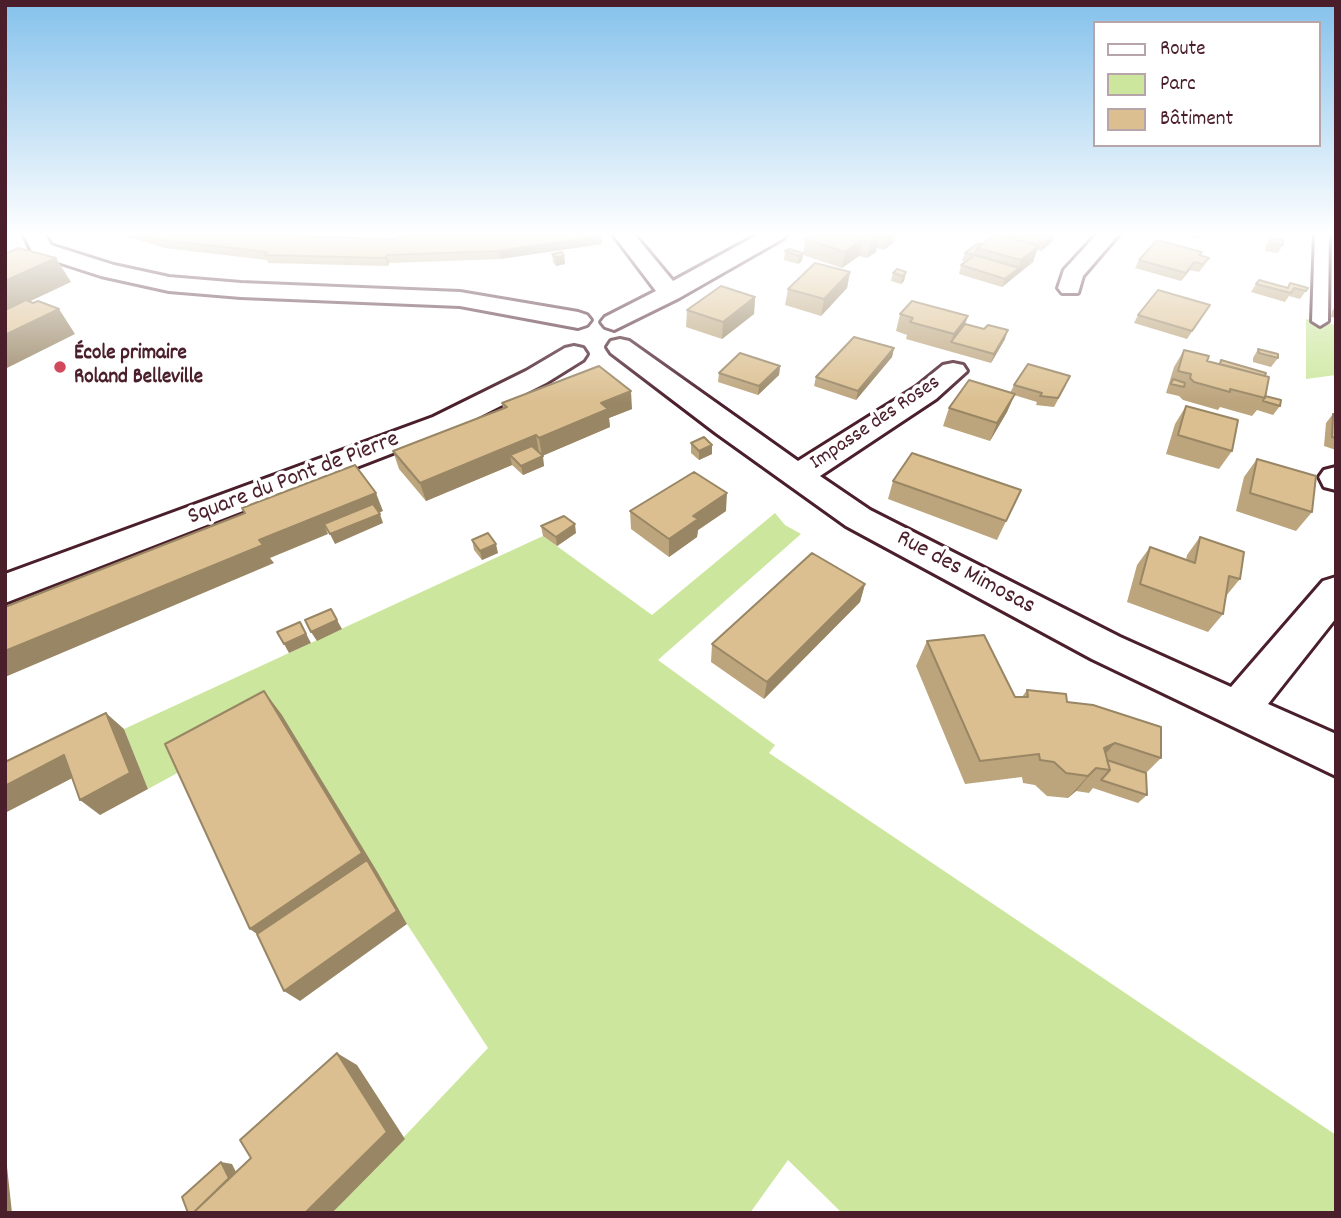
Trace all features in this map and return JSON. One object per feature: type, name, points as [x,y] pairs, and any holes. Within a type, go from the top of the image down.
[{"type":"street","points":[[239,290],[460,299],[578,320],[597,319],[617,335]]},
{"type":"street","points":[[667,290],[670,293]]},
{"type":"street","points":[[578,320],[561,328],[555,339],[558,345],[574,354],[599,355],[617,335],[676,290]]},
{"type":"street","name":"Rue des Mimosas","points":[[617,335],[798,476],[858,518],[1106,648],[1336,756]]},
{"type":"street","name":"Square du Pont de Pierre","points":[[5,589],[444,423],[536,377],[574,354]]},
{"type":"street","name":"Impasse des Roses","points":[[798,476],[926,393],[953,371]]},
{"type":"street","points":[[1238,710],[1336,591]]},
{"type":"lane","points":[[1320,321],[1321,290]]},
{"type":"green space","points":[[1306,319],[1336,325],[1336,375],[1306,379]]},
{"type":"green space","points":[[775,513],[785,525],[801,534],[658,660],[775,745],[769,753],[1336,1135],[1336,1213],[842,1213],[788,1160],[750,1213],[332,1213],[488,1048],[407,924],[282,716],[148,789],[124,729],[543,536],[652,615]]},
{"type":"building","points":[[716,290],[733,290],[755,297],[723,322],[687,310]]},
{"type":"building","points":[[791,290],[833,290],[824,299]]},
{"type":"building","points":[[1158,290],[1210,305],[1192,331],[1138,315]]},
{"type":"building","points":[[26,300],[33,303],[38,301],[59,309],[5,335],[5,310]]},
{"type":"building","points":[[912,301],[968,316],[954,334],[910,322],[913,318],[900,314]]},
{"type":"building","points":[[965,324],[984,329],[988,325],[1008,330],[994,354],[951,342]]},
{"type":"building","points":[[854,337],[894,348],[858,391],[816,377]]},
{"type":"building","points":[[1258,349],[1278,354],[1278,358],[1259,353]]},
{"type":"building","points":[[1184,350],[1209,356],[1207,361],[1269,377],[1265,398],[1194,382],[1190,378],[1191,374],[1178,371]]},
{"type":"building","points":[[740,353],[780,366],[759,386],[719,373]]},
{"type":"building","points":[[1221,360],[1266,373],[1265,376],[1220,364]]},
{"type":"building","points":[[1028,364],[1070,376],[1058,398],[1040,396],[1042,393],[1014,385]]},
{"type":"building","points":[[599,366],[631,391],[601,403],[608,409],[539,438],[536,435],[420,483],[393,451],[507,407],[502,403]]},
{"type":"building","points":[[1173,379],[1185,383],[1184,387],[1171,384]]},
{"type":"building","points":[[969,380],[1015,394],[997,423],[949,408]]},
{"type":"building","points":[[1265,396],[1281,400],[1280,406],[1263,401]]},
{"type":"building","points":[[1186,406],[1238,420],[1232,451],[1178,435]]},
{"type":"building","points":[[1333,414],[1336,414],[1336,438],[1332,437]]},
{"type":"building","points":[[704,437],[712,445],[699,451],[691,443]]},
{"type":"building","points":[[532,446],[543,456],[521,466],[510,455]]},
{"type":"building","points":[[912,453],[1021,490],[1006,521],[893,481]]},
{"type":"building","points":[[1257,459],[1316,476],[1312,512],[1250,493]]},
{"type":"building","points":[[355,465],[376,493],[259,540],[263,545],[5,651],[5,607],[245,513],[242,508]]},
{"type":"building","points":[[694,472],[727,493],[693,516],[698,519],[669,539],[630,511]]},
{"type":"building","points":[[373,504],[380,514],[330,534],[324,524]]},
{"type":"building","points":[[564,516],[575,524],[556,537],[541,526]]},
{"type":"building","points":[[488,533],[496,544],[480,551],[472,540]]},
{"type":"building","points":[[1200,537],[1244,552],[1240,579],[1229,576],[1223,614],[1140,584],[1150,547],[1195,563]]},
{"type":"building","points":[[812,553],[865,584],[767,682],[712,644]]},
{"type":"building","points":[[331,609],[337,620],[311,632],[305,620]]},
{"type":"building","points":[[300,622],[306,634],[284,644],[277,632]]},
{"type":"building","points":[[984,635],[1015,697],[1028,697],[1027,690],[1066,694],[1067,702],[1093,705],[1161,727],[1161,758],[1115,743],[1104,748],[1110,770],[1096,768],[1088,776],[1066,773],[1054,762],[1040,760],[1039,754],[980,761],[927,641]]},
{"type":"building","points":[[264,691],[362,853],[250,929],[165,744]]},
{"type":"building","points":[[106,713],[130,773],[80,800],[64,755],[5,786],[5,762]]},
{"type":"building","points":[[1107,760],[1146,773],[1147,795],[1101,780],[1110,770]]},
{"type":"building","points":[[367,860],[397,911],[284,991],[257,934]]},
{"type":"building","points":[[337,1053],[387,1132],[305,1213],[193,1213],[251,1158],[240,1140]]},
{"type":"building","points":[[221,1162],[229,1178],[193,1213],[188,1213],[182,1197]]},
{"type":"place","name":"École primaire Roland Belleville","points":[[60,367]]}]
